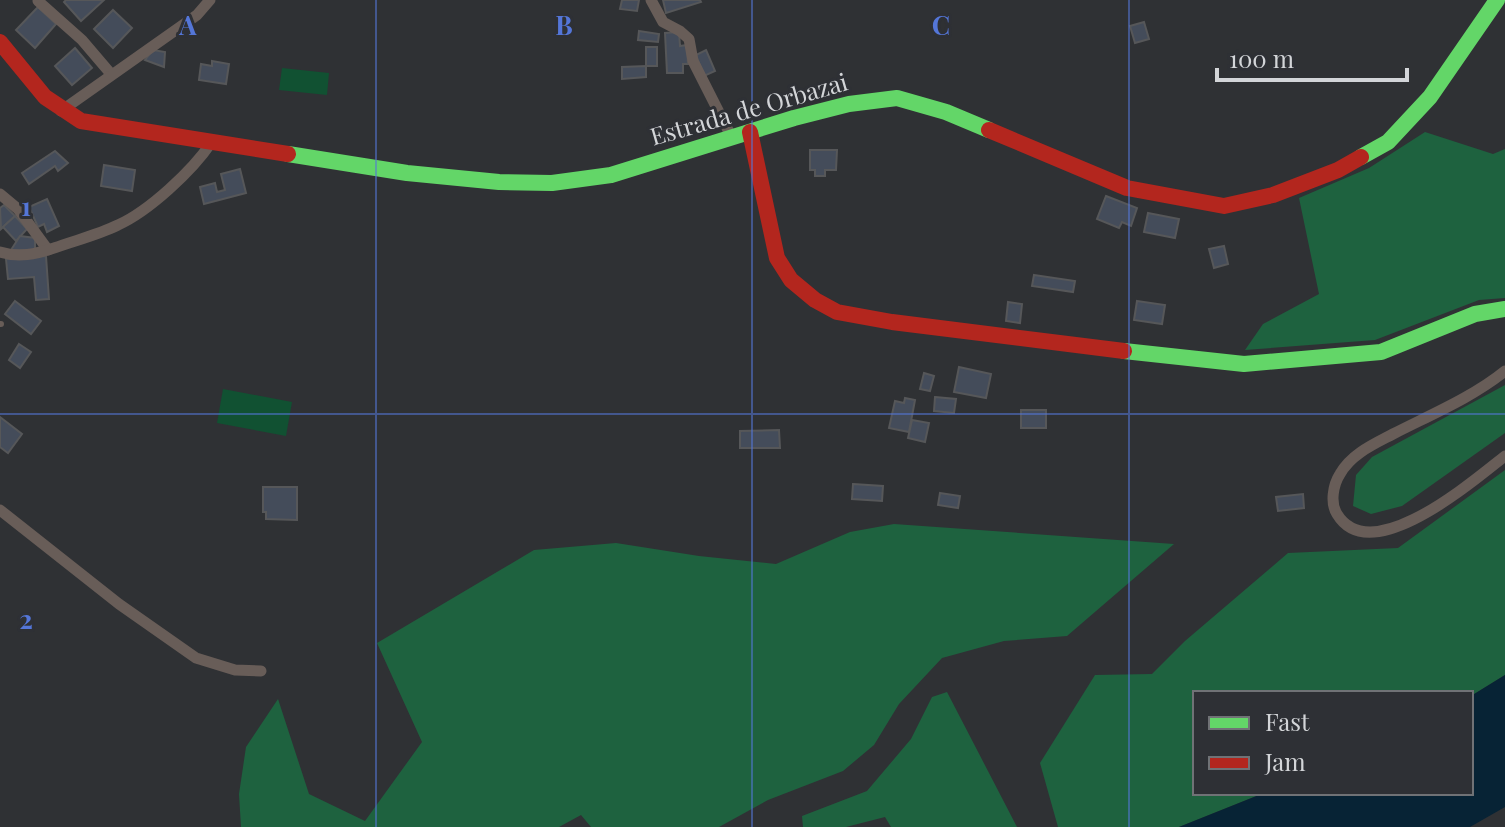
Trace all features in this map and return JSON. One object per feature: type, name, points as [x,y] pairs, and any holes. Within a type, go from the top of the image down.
[{"type":"street","points":[[61,111],[197,15],[210,0]]},
{"type":"street","points":[[651,0],[663,22],[689,39],[693,61],[732,138]]},
{"type":"street","name":"Estrada de Orbazai","points":[[0,42],[44,97],[61,111],[81,121],[407,173],[499,182],[552,183],[611,175],[849,104],[897,98],[946,112],[1127,188],[1224,206],[1273,195],[1325,175],[1388,142],[1430,97],[1497,0]]},
{"type":"street","points":[[38,1],[82,40],[111,74]]},
{"type":"street","points":[[750,132],[777,258],[791,280],[815,300],[837,312],[1004,338],[1244,364],[1381,352],[1475,314],[1505,309]]},
{"type":"street","points":[[0,252],[11,256],[48,250],[121,224],[139,213],[204,154],[211,143]]},
{"type":"street","points":[[0,194],[18,209],[48,250]]},
{"type":"street","points":[[1505,371],[1361,452],[1339,474],[1332,496],[1334,510],[1340,519],[1360,531],[1383,531],[1401,526],[1427,513],[1505,456]]},
{"type":"street","points":[[0,510],[119,604],[196,658],[235,670],[261,671]]},
{"type":"green space","points":[[282,68],[329,73],[327,95],[279,90]]},
{"type":"green space","points":[[1425,132],[1493,154],[1505,149],[1505,298],[1479,300],[1375,340],[1245,350],[1263,324],[1319,294],[1299,198],[1369,168]]},
{"type":"green space","points":[[1505,385],[1505,433],[1402,506],[1371,514],[1353,506],[1356,475],[1372,457]]},
{"type":"green space","points":[[223,389],[292,402],[286,436],[217,423]]},
{"type":"green space","points":[[1505,470],[1505,675],[1473,695],[1473,691],[1193,691],[1193,795],[1259,795],[1179,827],[1058,827],[1040,763],[1095,675],[1152,674],[1185,641],[1288,553],[1398,548]]},
{"type":"green space","points":[[894,524],[1174,544],[1067,636],[1004,641],[942,658],[899,704],[874,745],[843,771],[768,800],[719,827],[591,827],[581,815],[559,827],[241,827],[239,794],[246,747],[278,699],[309,794],[365,821],[422,742],[377,643],[534,550],[616,543],[776,564],[850,532]]},
{"type":"green space","points":[[947,692],[1017,827],[891,827],[885,817],[846,827],[803,827],[802,816],[867,791],[911,739],[932,697]]},
{"type":"water","points":[[1505,675],[1505,807],[1470,827],[1179,827],[1259,795],[1473,795],[1473,695]]},
{"type":"building","points":[[104,0],[81,21],[64,2]]},
{"type":"building","points":[[622,0],[639,0],[637,11],[620,9]]},
{"type":"building","points":[[663,0],[700,0],[701,2],[666,13]]},
{"type":"building","points":[[38,7],[56,24],[35,48],[16,30]]},
{"type":"building","points":[[113,10],[132,28],[113,48],[94,29]]},
{"type":"building","points":[[1144,22],[1149,39],[1135,43],[1130,26]]},
{"type":"building","points":[[639,31],[659,34],[658,42],[638,40]]},
{"type":"building","points":[[679,32],[680,46],[687,45],[688,64],[683,64],[683,73],[667,73],[665,33]]},
{"type":"building","points":[[646,47],[657,47],[657,66],[646,66]]},
{"type":"building","points":[[75,48],[92,68],[72,85],[55,66]]},
{"type":"building","points":[[153,50],[165,52],[164,67],[145,60]]},
{"type":"building","points":[[706,50],[715,71],[704,76],[696,55]]},
{"type":"building","points":[[212,61],[229,64],[226,84],[199,80],[201,64],[212,66]]},
{"type":"building","points":[[646,66],[646,77],[622,79],[622,67]]},
{"type":"building","points":[[810,150],[837,150],[836,170],[825,170],[825,176],[815,176],[815,170],[810,170]]},
{"type":"building","points":[[55,151],[68,163],[58,171],[55,166],[29,184],[22,173]]},
{"type":"building","points":[[104,165],[135,170],[132,191],[101,186]]},
{"type":"building","points":[[240,169],[246,193],[204,204],[200,187],[215,183],[217,192],[225,190],[221,174]]},
{"type":"building","points":[[1106,196],[1137,208],[1131,226],[1122,222],[1119,228],[1097,219]]},
{"type":"building","points":[[47,199],[59,226],[47,232],[44,224],[38,227],[29,207]]},
{"type":"building","points":[[4,205],[15,216],[1,229],[0,208]]},
{"type":"building","points":[[1148,213],[1179,219],[1175,238],[1144,232]]},
{"type":"building","points":[[15,216],[27,229],[16,241],[3,227]]},
{"type":"building","points":[[20,236],[35,238],[35,250],[11,250]]},
{"type":"building","points":[[1224,246],[1228,264],[1214,268],[1209,249]]},
{"type":"building","points":[[46,256],[49,299],[36,300],[34,277],[8,279],[6,259]]},
{"type":"building","points":[[1034,275],[1075,281],[1073,292],[1032,286]]},
{"type":"building","points":[[15,301],[41,321],[31,334],[5,314]]},
{"type":"building","points":[[1137,301],[1165,305],[1162,324],[1134,320]]},
{"type":"building","points":[[1008,302],[1022,304],[1020,323],[1006,321]]},
{"type":"building","points":[[19,344],[31,352],[20,368],[9,360]]},
{"type":"building","points":[[959,367],[991,374],[986,398],[954,392]]},
{"type":"building","points":[[924,373],[934,376],[930,391],[920,389]]},
{"type":"building","points":[[935,397],[956,399],[954,413],[934,411]]},
{"type":"building","points":[[905,398],[915,400],[909,432],[889,428],[895,401],[904,403]]},
{"type":"building","points":[[1021,410],[1046,410],[1046,428],[1021,428]]},
{"type":"building","points":[[0,417],[22,434],[8,453],[0,447]]},
{"type":"building","points":[[912,420],[929,423],[925,442],[908,438]]},
{"type":"building","points":[[779,430],[780,448],[740,448],[740,431]]},
{"type":"building","points":[[853,484],[883,486],[882,501],[852,499]]},
{"type":"building","points":[[263,487],[297,487],[297,520],[266,519]]},
{"type":"building","points":[[940,493],[960,496],[958,508],[938,505]]},
{"type":"building","points":[[1303,494],[1304,508],[1278,511],[1276,497]]},
{"type":"traffic: fast","points":[[1361,157],[1388,142],[1430,97],[1497,0]]},
{"type":"traffic: fast","points":[[288,154],[407,173],[499,182],[552,183],[611,175],[794,118],[849,104],[897,98],[946,112],[989,130]]},
{"type":"traffic: fast","points":[[1124,351],[1244,364],[1381,352],[1475,314],[1505,309]]},
{"type":"traffic: jam","points":[[0,42],[45,97],[81,121],[288,154]]},
{"type":"traffic: jam","points":[[989,130],[1127,188],[1224,206],[1273,195],[1338,170],[1361,157]]},
{"type":"traffic: jam","points":[[750,132],[777,258],[791,280],[815,300],[837,312],[892,322],[1124,351]]}]
